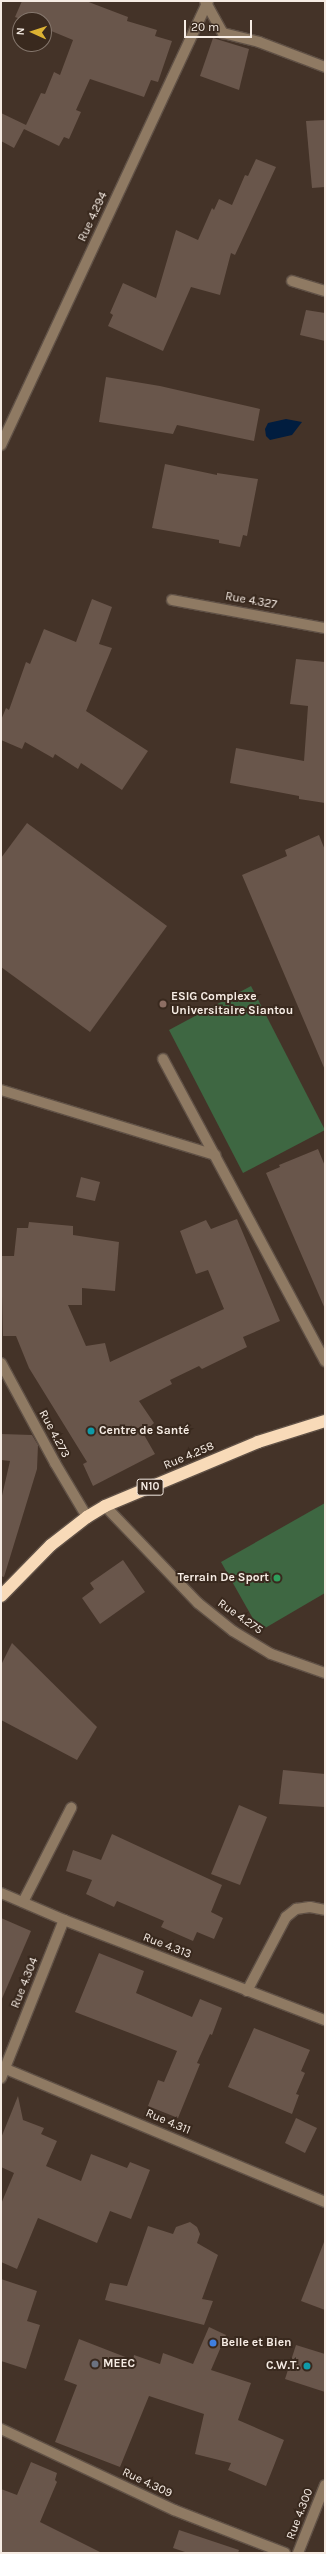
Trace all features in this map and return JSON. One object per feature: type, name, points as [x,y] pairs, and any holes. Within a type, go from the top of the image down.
[{"type":"highway","name":"Rue 4.258","points":[[1,1596],[51,1545],[87,1517],[105,1506],[258,1442],[325,1421]]},
{"type":"street","points":[[206,2],[223,33],[260,42],[325,67]]},
{"type":"street","name":"Rue 4.294","points":[[1,445],[206,2]]},
{"type":"street","points":[[292,282],[325,291]]},
{"type":"street","name":"Rue 4.327","points":[[172,600],[325,628]]},
{"type":"street","points":[[163,1059],[325,1361]]},
{"type":"street","points":[[1,1090],[215,1155]]},
{"type":"street","name":"Rue 4.273","points":[[1,1363],[55,1463],[87,1517]]},
{"type":"street","name":"Rue 4.275","points":[[105,1506],[198,1603],[233,1631],[271,1654],[325,1673]]},
{"type":"street","points":[[23,1902],[71,1808]]},
{"type":"street","name":"Rue 4.313","points":[[1,1893],[64,1920],[325,2020]]},
{"type":"street","points":[[246,1991],[286,1917],[296,1909],[310,1907],[325,1910]]},
{"type":"street","name":"Rue 4.304","points":[[2,2071],[64,1920]]},
{"type":"street","name":"Rue 4.311","points":[[2,2071],[325,2202]]},
{"type":"street","name":"Rue 4.309","points":[[1,2430],[174,2510],[285,2553]]},
{"type":"street","name":"Rue 4.300","points":[[298,2553],[325,2485]]},
{"type":"green space","points":[[251,986],[325,1130],[243,1173],[169,1030]]},
{"type":"green space","name":"Terrain De Sport","points":[[325,1503],[325,1593],[260,1631],[221,1562]]},
{"type":"water","points":[[286,419],[302,422],[292,435],[270,440],[266,436],[265,429],[268,423]]},
{"type":"building","points":[[22,1],[86,1],[128,17],[127,21],[157,30],[155,36],[172,41],[158,82],[151,80],[144,97],[90,79],[76,110],[81,112],[69,139],[64,137],[59,146],[24,129],[14,148],[1,141],[1,113],[26,125],[41,93],[45,94],[54,72],[60,75],[73,40],[52,31],[52,12],[17,12]]},
{"type":"building","points":[[213,38],[249,49],[239,90],[200,76]]},
{"type":"building","points":[[325,120],[325,187],[312,188],[306,121]]},
{"type":"building","points":[[256,159],[276,167],[235,255],[231,253],[220,295],[191,287],[163,351],[108,326],[113,315],[110,313],[123,283],[156,298],[176,230],[198,240],[212,208],[214,210],[219,199],[232,205],[245,175],[248,176]]},
{"type":"building","points":[[306,310],[325,313],[325,341],[300,335]]},
{"type":"building","points":[[106,377],[160,386],[260,409],[254,441],[177,425],[173,434],[99,422]]},
{"type":"building","points":[[165,464],[217,475],[217,473],[258,479],[247,536],[243,535],[240,547],[219,543],[219,540],[152,528]]},
{"type":"building","points":[[92,599],[112,607],[99,644],[112,648],[86,711],[148,751],[122,790],[81,763],[78,769],[55,754],[53,758],[25,742],[22,749],[1,740],[1,720],[6,708],[9,710],[26,662],[30,664],[44,629],[76,642]]},
{"type":"building","points":[[296,659],[325,662],[325,803],[299,799],[299,796],[230,783],[236,748],[304,761],[308,706],[290,704]]},
{"type":"building","points":[[27,823],[167,926],[90,1032],[1,967],[1,858]]},
{"type":"building","points":[[319,835],[325,850],[325,1070],[242,875],[287,856],[285,850]]},
{"type":"building","points":[[318,1149],[325,1166],[325,1309],[266,1173],[280,1167],[279,1165]]},
{"type":"building","points":[[81,1177],[100,1182],[95,1201],[76,1197]]},
{"type":"building","points":[[237,1219],[280,1321],[243,1337],[247,1347],[202,1369],[199,1366],[170,1380],[172,1384],[139,1401],[154,1423],[143,1433],[155,1454],[93,1486],[83,1464],[87,1462],[29,1368],[16,1336],[3,1336],[1,1256],[14,1256],[17,1228],[28,1228],[29,1222],[73,1226],[73,1235],[119,1242],[115,1291],[82,1288],[82,1305],[68,1305],[86,1346],[105,1343],[110,1362],[224,1309],[208,1270],[196,1274],[180,1231],[206,1220],[211,1229]]},
{"type":"building","points":[[1,1434],[32,1435],[38,1445],[37,1469],[4,1577],[1,1576],[1,1500],[10,1461],[1,1460]]},
{"type":"building","points":[[123,1560],[145,1592],[100,1624],[82,1598],[94,1589],[90,1583]]},
{"type":"building","points":[[12,1643],[97,1727],[77,1760],[1,1720],[1,1665]]},
{"type":"building","points":[[283,1770],[325,1774],[325,1807],[279,1804]]},
{"type":"building","points":[[239,1805],[267,1817],[240,1885],[211,1874]]},
{"type":"building","points":[[112,1834],[222,1885],[211,1912],[223,1918],[214,1939],[197,1932],[193,1941],[161,1927],[164,1921],[117,1901],[114,1907],[86,1894],[92,1880],[66,1871],[73,1850],[101,1860]]},
{"type":"building","points":[[1,1918],[31,1931],[1,2001]]},
{"type":"building","points":[[99,1953],[144,1971],[136,1993],[192,2017],[200,1999],[222,2008],[212,2035],[210,2034],[197,2063],[200,2064],[178,2118],[148,2106],[158,2080],[164,2082],[177,2051],[75,2012]]},
{"type":"building","points":[[254,2028],[310,2050],[301,2071],[305,2073],[296,2094],[299,2095],[292,2114],[228,2087]]},
{"type":"building","points":[[18,2096],[23,2120],[44,2128],[41,2134],[57,2141],[46,2166],[81,2181],[91,2154],[127,2168],[130,2162],[150,2170],[131,2219],[110,2211],[97,2243],[38,2218],[17,2269],[1,2262],[1,2204],[14,2173],[1,2167],[1,2138]]},
{"type":"building","points":[[296,2118],[317,2128],[305,2153],[285,2143]]},
{"type":"building","points":[[190,2222],[197,2227],[200,2234],[197,2243],[218,2255],[202,2299],[213,2301],[204,2325],[105,2300],[110,2283],[127,2286],[148,2226],[173,2234],[176,2227]]},
{"type":"building","points":[[325,2242],[325,2310],[301,2301]]},
{"type":"building","points":[[1,2279],[37,2291],[27,2321],[40,2325],[26,2369],[1,2361]]},
{"type":"building","points":[[209,2327],[226,2335],[211,2370],[251,2383],[238,2420],[284,2440],[266,2486],[228,2470],[231,2463],[195,2454],[204,2414],[149,2396],[120,2467],[55,2442],[77,2385],[64,2380],[79,2339],[133,2360],[134,2355],[160,2364],[163,2353],[193,2364]]},
{"type":"building","name":"C.W.T.","points":[[296,2345],[325,2354],[325,2392],[285,2379]]},
{"type":"building","points":[[31,2462],[57,2473],[55,2480],[57,2482],[40,2522],[102,2553],[1,2553],[1,2489],[17,2495]]},
{"type":"building","points":[[179,2530],[239,2550],[238,2553],[188,2553],[173,2548]]},
{"type":"place","name":"ESIG Complexe Universitaire Siantou","points":[[163,1004]]},
{"type":"place","name":"Centre de Santé","points":[[91,1431]]},
{"type":"place","name":"Terrain De Sport","points":[[277,1578]]},
{"type":"place","name":"Belle et Bien","points":[[213,2343]]},
{"type":"place","name":"MEEC","points":[[95,2364]]},
{"type":"place","name":"C.W.T.","points":[[307,2366]]}]
